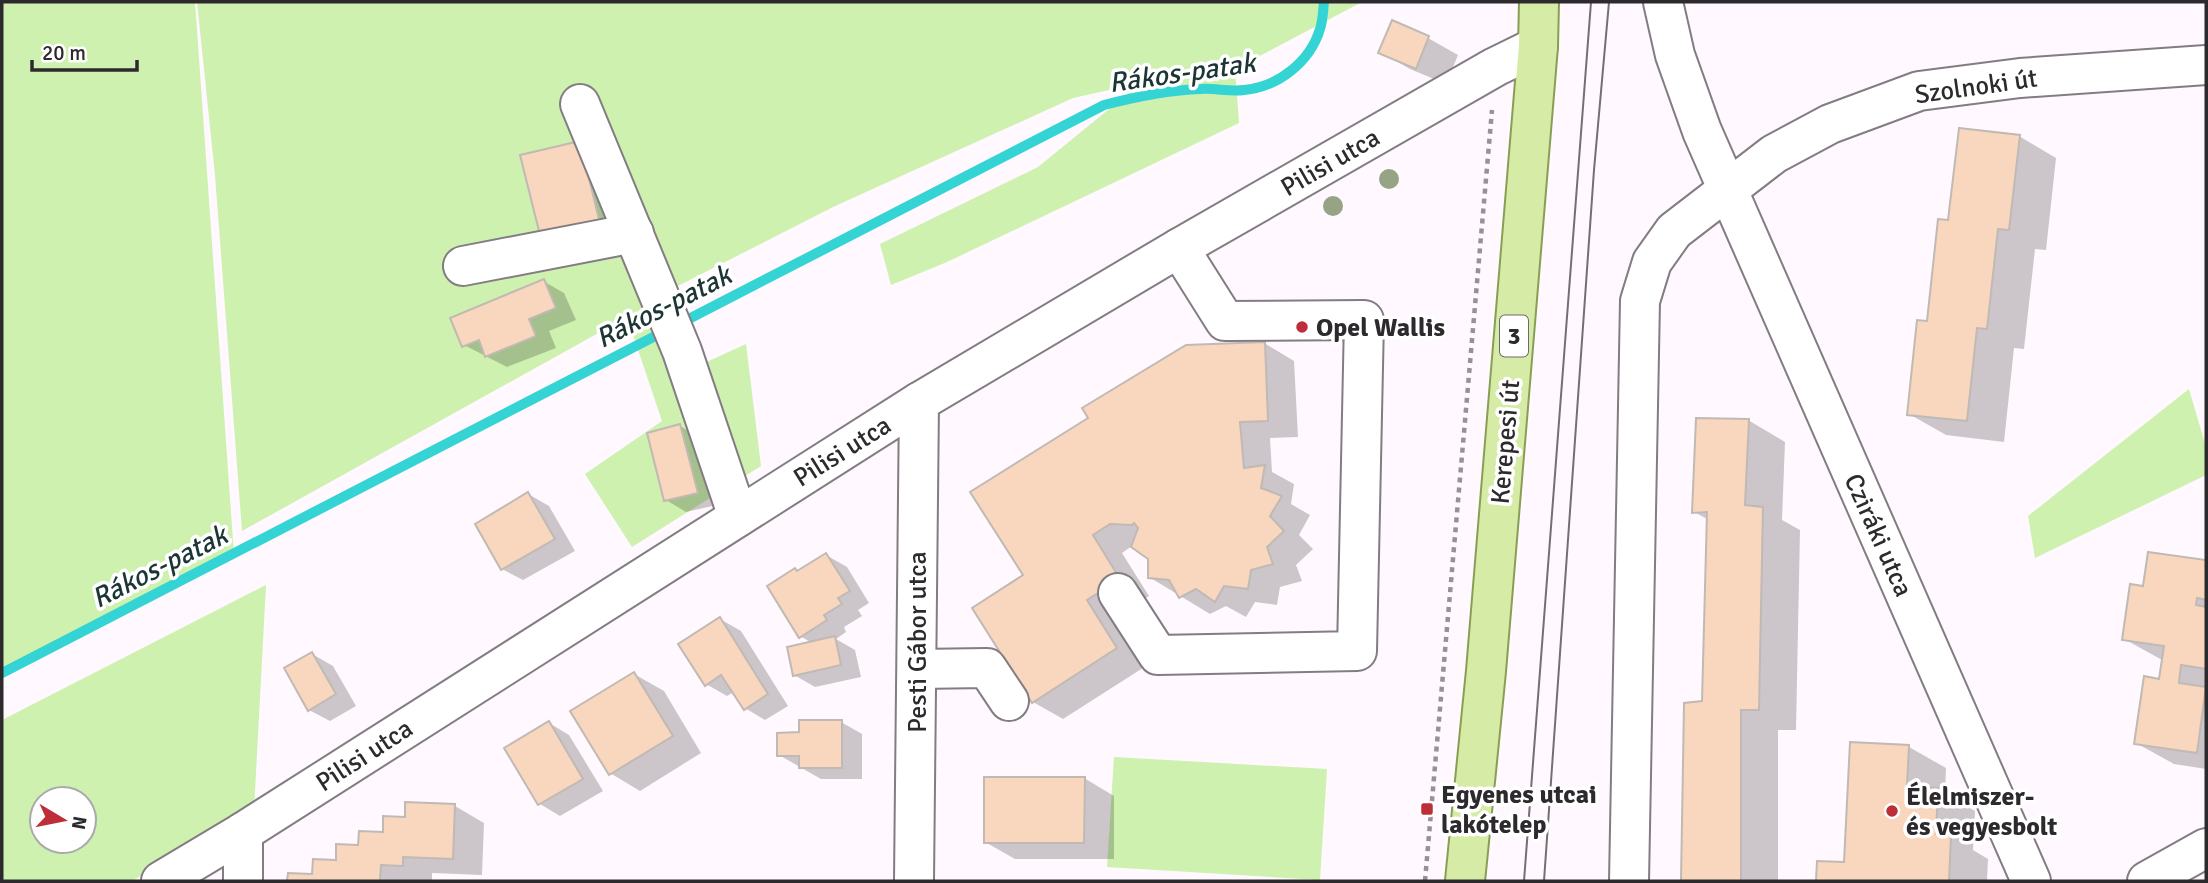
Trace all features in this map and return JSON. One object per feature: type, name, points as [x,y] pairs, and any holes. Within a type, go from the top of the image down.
[{"type":"main road","name":"Kerepesi út","points":[[1465,881],[1487,657],[1538,46],[1539,2]]},
{"type":"street","name":"Cziráki utca","points":[[1663,2],[1685,89],[2031,881]]},
{"type":"street","name":"Pilisi utca","points":[[161,881],[243,832],[919,402],[1179,248],[1495,67],[1538,46]]},
{"type":"street","name":"Szolnoki út","points":[[1727,189],[1774,154],[1830,124],[1919,90],[2020,78],[2206,65]]},
{"type":"street","points":[[580,104],[665,304],[738,517]]},
{"type":"street","points":[[1629,881],[1640,301],[1652,262],[1674,231],[1727,189]]},
{"type":"street","points":[[463,266],[635,233]]},
{"type":"street","points":[[1118,593],[1158,655],[1357,651],[1364,320],[1225,321],[1179,248]]},
{"type":"street","name":"Pesti Gábor utca","points":[[914,881],[919,402]]},
{"type":"street","points":[[917,669],[987,668],[1009,701]]},
{"type":"street","points":[[243,832],[243,881]]},
{"type":"street","points":[[2147,881],[2206,848]]},
{"type":"path","points":[[1425,881],[1495,67]]},
{"type":"green space","points":[[2,2],[195,2],[234,555],[2,670]]},
{"type":"green space","points":[[197,2],[1362,2],[1235,69],[1239,123],[947,262],[891,285],[880,244],[1038,167],[1141,83],[1073,98],[833,207],[672,289],[700,365],[746,344],[761,466],[632,547],[585,474],[662,421],[627,317],[242,531],[215,175]]},
{"type":"green space","points":[[2189,389],[2206,447],[2206,475],[2035,558],[2028,516]]},
{"type":"green space","points":[[266,585],[254,810],[132,881],[2,881],[2,720]]},
{"type":"green space","points":[[1114,757],[1327,769],[1320,880],[1107,867]]},
{"type":"building","points":[[1392,20],[1429,36],[1416,69],[1378,53]]},
{"type":"building","points":[[1959,128],[2020,135],[2009,230],[1998,229],[1987,329],[1977,328],[1967,421],[1907,415],[1917,320],[1927,321],[1938,219],[1948,220]]},
{"type":"building","points":[[580,141],[601,228],[542,243],[520,155]]},
{"type":"building","points":[[544,279],[556,308],[529,319],[536,336],[485,357],[479,340],[462,347],[450,318]]},
{"type":"building","points":[[1265,342],[1268,421],[1240,422],[1244,468],[1265,465],[1261,488],[1282,496],[1270,516],[1284,531],[1267,547],[1273,564],[1251,570],[1248,589],[1224,586],[1215,602],[1196,589],[1179,598],[1169,580],[1148,578],[1148,559],[1131,547],[1138,528],[1134,523],[1110,524],[1093,535],[1120,579],[1087,600],[1117,648],[1032,703],[972,608],[1023,575],[970,492],[1088,418],[1082,408],[1186,345]]},
{"type":"building","points":[[1696,418],[1749,419],[1745,505],[1763,507],[1759,710],[1741,710],[1741,881],[1681,881],[1684,703],[1702,701],[1707,512],[1692,513]]},
{"type":"building","points":[[680,424],[698,493],[664,501],[647,433]]},
{"type":"building","points":[[528,492],[555,539],[501,570],[475,524]]},
{"type":"building","points":[[2148,552],[2206,560],[2206,600],[2197,598],[2196,605],[2206,607],[2206,669],[2181,665],[2179,683],[2206,687],[2197,753],[2134,744],[2144,676],[2159,679],[2164,646],[2122,640],[2130,584],[2143,586]]},
{"type":"building","points":[[826,553],[850,591],[838,598],[842,604],[824,615],[827,620],[799,638],[767,586]]},
{"type":"building","points":[[720,617],[768,694],[744,710],[721,675],[705,686],[678,644]]},
{"type":"building","points":[[835,636],[841,665],[793,676],[787,647]]},
{"type":"building","points":[[312,652],[336,694],[308,711],[284,668]]},
{"type":"building","points":[[634,672],[673,736],[609,775],[570,711]]},
{"type":"building","points":[[799,720],[842,720],[842,768],[799,768],[799,756],[777,756],[777,733],[799,732]]},
{"type":"building","points":[[549,721],[583,779],[538,805],[504,748]]},
{"type":"building","name":"Élelmiszer- és vegyesbolt","points":[[1850,742],[1909,745],[1907,786],[1938,788],[1936,834],[1951,836],[1949,881],[1816,881],[1817,861],[1844,862]]},
{"type":"building","points":[[984,777],[1085,777],[1084,843],[984,843]]},
{"type":"building","points":[[405,802],[455,804],[453,859],[403,857],[403,866],[381,865],[380,881],[287,881],[288,873],[312,874],[313,859],[336,860],[336,844],[358,845],[359,831],[383,832],[383,816],[405,817]]},
{"type":"waterway","name":"Rákos-patak","points":[[679,324],[1104,105],[1176,91],[1239,90],[1269,84],[1291,71],[1309,52],[1320,29],[1324,2]]},
{"type":"waterway","name":"Rákos-patak","points":[[2,673],[665,331]]},
{"type":"tram line","points":[[1524,881],[1591,2]]},
{"type":"tram line","points":[[1544,881],[1594,170],[1609,2]]},
{"type":"place","name":"Opel Wallis","points":[[1302,327]]},
{"type":"place","name":"Egyenes utcai lakótelep","points":[[1427,809]]},
{"type":"place","name":"Élelmiszer- és vegyesbolt","points":[[1892,811]]}]
